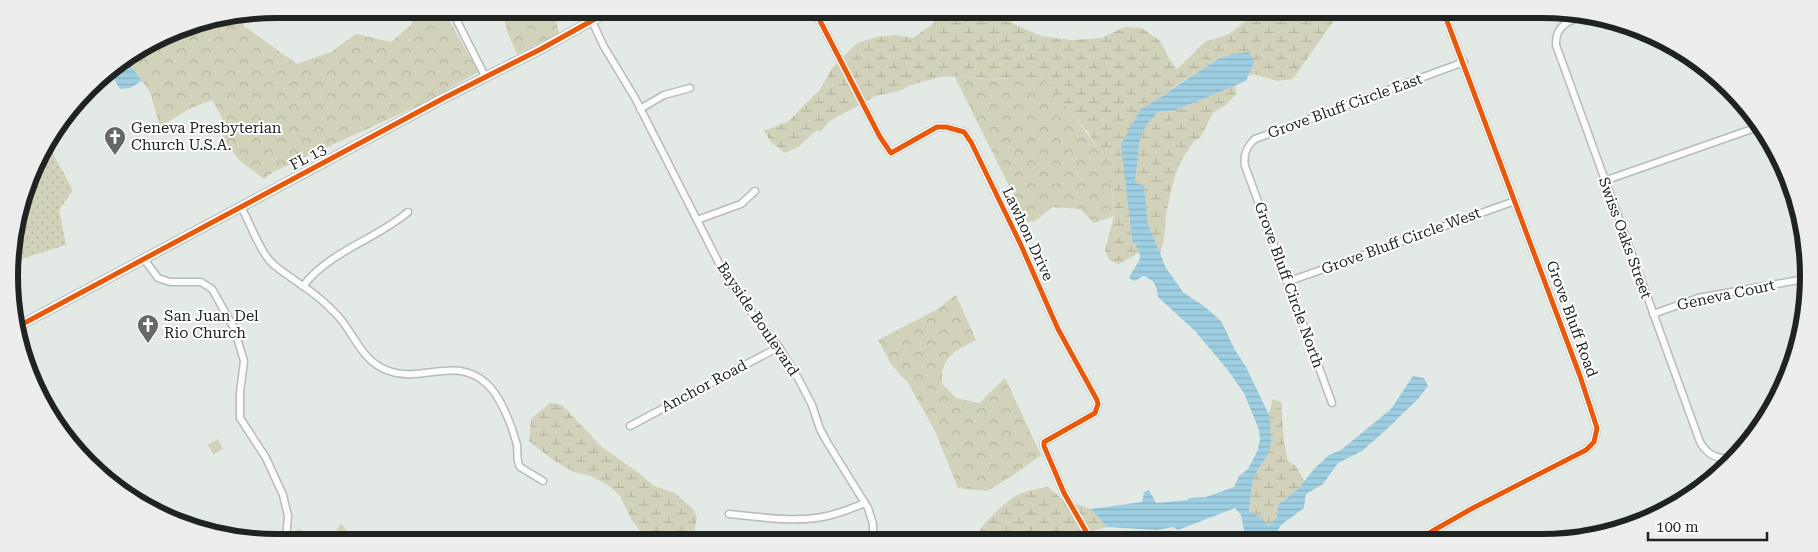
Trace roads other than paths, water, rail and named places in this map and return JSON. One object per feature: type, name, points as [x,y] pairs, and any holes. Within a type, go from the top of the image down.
[{"type":"main road","name":"FL 13","points":[[22,324],[597,18]]},
{"type":"street","points":[[455,18],[486,78]]},
{"type":"street","name":"Lawhon Drive","points":[[819,18],[880,137],[891,153],[937,127],[946,127],[964,132],[971,142],[1020,243],[1058,329],[1097,400],[1097,411],[1092,416],[1044,442],[1064,493],[1088,534]]},
{"type":"street","name":"Grove Bluff Road","points":[[1427,534],[1586,450],[1596,436],[1597,428],[1580,376],[1446,18]]},
{"type":"street","name":"Swiss Oaks Street","points":[[1572,20],[1560,27],[1555,39],[1556,45],[1700,442],[1704,449],[1712,456],[1726,457]]},
{"type":"street","name":"Bayside Boulevard","points":[[592,21],[603,45],[640,108],[725,275],[779,347],[805,392],[827,442],[865,503],[871,516],[873,534]]},
{"type":"street","name":"Grove Bluff Circle East","points":[[1245,166],[1246,148],[1255,139],[1464,62]]},
{"type":"street","points":[[640,108],[664,95],[690,88]]},
{"type":"street","points":[[1604,181],[1754,128]]},
{"type":"street","name":"Grove Bluff Circle North","points":[[1245,166],[1332,402]]},
{"type":"street","points":[[697,220],[741,204],[755,191]]},
{"type":"street","name":"Grove Bluff Circle West","points":[[1287,282],[1515,201]]},
{"type":"street","points":[[241,207],[269,259],[338,316],[363,352],[377,365],[387,370],[408,374],[456,369],[474,374],[486,383],[498,399],[514,436],[520,467],[543,481]]},
{"type":"street","points":[[303,286],[319,268],[335,257],[375,236],[408,212]]},
{"type":"street","points":[[144,259],[158,278],[170,282],[201,282],[212,289],[234,328],[244,361],[240,392],[240,418],[266,458],[283,495],[288,516],[285,534]]},
{"type":"street","name":"Geneva Court","points":[[1653,314],[1698,298],[1799,280]]},
{"type":"street","name":"Anchor Road","points":[[630,426],[779,347]]},
{"type":"street","points":[[729,514],[782,519],[812,518],[828,516],[865,503]]},
{"type":"water","points":[[1249,52],[1254,62],[1246,81],[1176,110],[1158,112],[1147,124],[1140,138],[1135,182],[1144,186],[1148,224],[1166,268],[1183,292],[1221,321],[1270,417],[1271,443],[1267,456],[1255,474],[1249,511],[1263,519],[1268,526],[1277,517],[1278,505],[1298,489],[1315,468],[1329,455],[1341,450],[1391,409],[1413,376],[1424,378],[1428,386],[1418,399],[1388,428],[1362,451],[1338,463],[1323,484],[1306,494],[1304,508],[1281,525],[1276,534],[1245,534],[1241,515],[1235,508],[1178,530],[1173,527],[1157,530],[1107,527],[1091,509],[1142,502],[1144,492],[1149,490],[1156,503],[1206,497],[1234,487],[1239,476],[1248,469],[1257,452],[1260,440],[1259,430],[1244,393],[1227,369],[1195,331],[1158,297],[1156,286],[1152,281],[1143,276],[1135,281],[1129,278],[1140,260],[1140,256],[1132,240],[1121,144],[1141,109],[1218,59],[1233,54]]},
{"type":"water","points":[[129,63],[142,81],[130,88],[120,89],[112,77]]},
{"type":"place","name":"Geneva Presbyterian Church U.S.A.","points":[[115,156]]},
{"type":"place","name":"San Juan Del Rio Church","points":[[148,344]]}]
